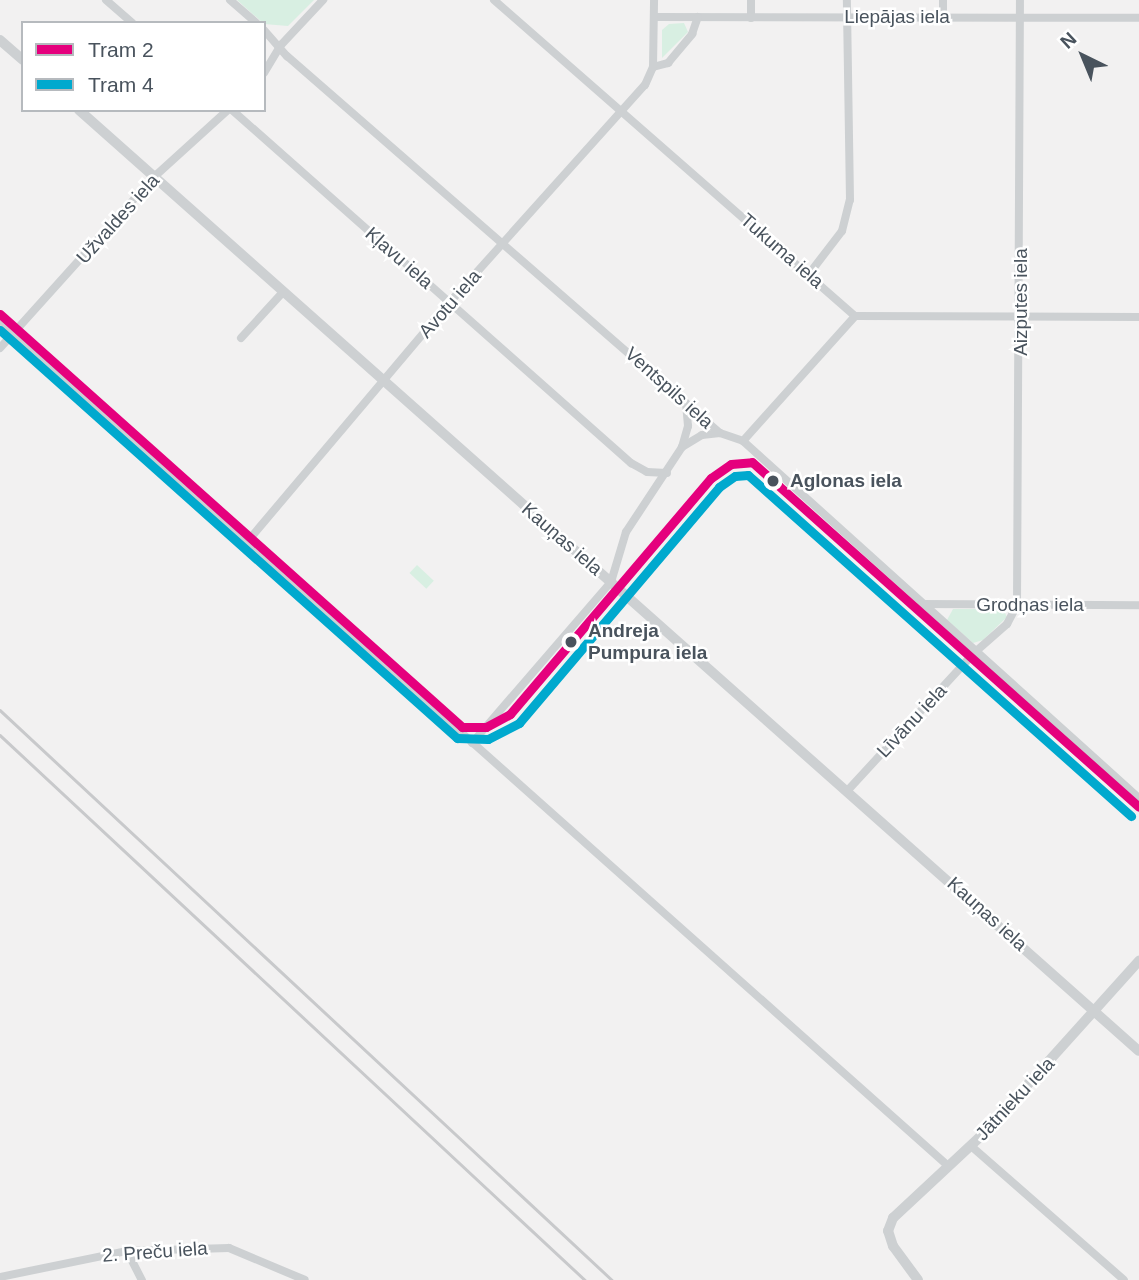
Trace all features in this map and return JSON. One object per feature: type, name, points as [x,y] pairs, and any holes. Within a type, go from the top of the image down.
[{"type":"street","points":[[106,0],[130,21]]},
{"type":"street","points":[[230,0],[254,21]]},
{"type":"street","points":[[266,70],[281,45],[323,0]]},
{"type":"street","name":"Tukuma iela","points":[[494,0],[855,316]]},
{"type":"street","points":[[653,67],[654,0]]},
{"type":"street","points":[[751,0],[751,18]]},
{"type":"street","points":[[808,274],[842,231],[850,200],[847,0]]},
{"type":"street","points":[[943,0],[943,17]]},
{"type":"street","name":"Aizputes iela","points":[[1017,604],[1021,317],[1020,0]]},
{"type":"street","name":"Liepājas iela","points":[[654,17],[1139,18]]},
{"type":"street","name":"Avotu iela","points":[[247,542],[450,302],[623,112],[653,67],[668,63],[692,34],[698,17]]},
{"type":"street","name":"Ventspils iela","points":[[266,32],[281,45],[287,56],[504,242],[720,433],[743,442],[974,653],[1139,798]]},
{"type":"street","points":[[0,40],[21,58]]},
{"type":"street","name":"Kauņas iela","points":[[81,112],[611,582],[849,789],[1139,1051]]},
{"type":"street","name":"Užvaldes iela","points":[[0,348],[154,177],[228,112]]},
{"type":"street","name":"Kļavu iela","points":[[232,112],[631,463],[648,472],[667,473]]},
{"type":"street","points":[[241,338],[283,292]]},
{"type":"street","points":[[743,442],[855,316],[1139,317]]},
{"type":"street","points":[[0,322],[946,1164]]},
{"type":"street","points":[[472,743],[611,582],[626,531],[667,473],[681,447],[688,426],[686,403]]},
{"type":"street","points":[[681,447],[702,435],[720,433]]},
{"type":"street","name":"Grodņas iela","points":[[920,604],[1139,605]]},
{"type":"street","name":"Līvānu iela","points":[[849,789],[974,653],[1007,624],[1017,604]]},
{"type":"street","name":"Jātnieku iela","points":[[918,1280],[893,1246],[888,1231],[901,1208],[942,1174],[946,1164],[971,1146],[1139,961]]},
{"type":"street","points":[[971,1146],[1124,1280]]},
{"type":"street","name":"2. Preču iela","points":[[0,1277],[127,1251],[229,1248],[305,1280]]},
{"type":"street","points":[[127,1251],[142,1280]]},
{"type":"green space","points":[[237,0],[314,0],[288,26],[266,24],[266,21],[261,21]]},
{"type":"green space","points":[[684,23],[688,32],[662,58],[662,30],[669,24]]},
{"type":"green space","points":[[417,565],[434,581],[426,589],[409,573]]},
{"type":"green space","points":[[953,609],[1003,609],[1007,617],[983,640],[973,643],[947,620]]},
{"type":"railway","points":[[0,710],[612,1280]]},
{"type":"railway","points":[[0,735],[585,1280]]},
{"type":"tram line","name":"2","points":[[0,314],[462,727],[486,727],[510,714],[711,478],[731,464],[752,462],[1139,807]]},
{"type":"tram line","name":"4","points":[[0,330],[457,738],[488,739],[519,723],[719,487],[735,476],[748,475],[1131,816]]},
{"type":"place","name":"Aglonas iela","points":[[773,481]]},
{"type":"place","name":"Andreja Pumpura iela","points":[[571,642]]}]
